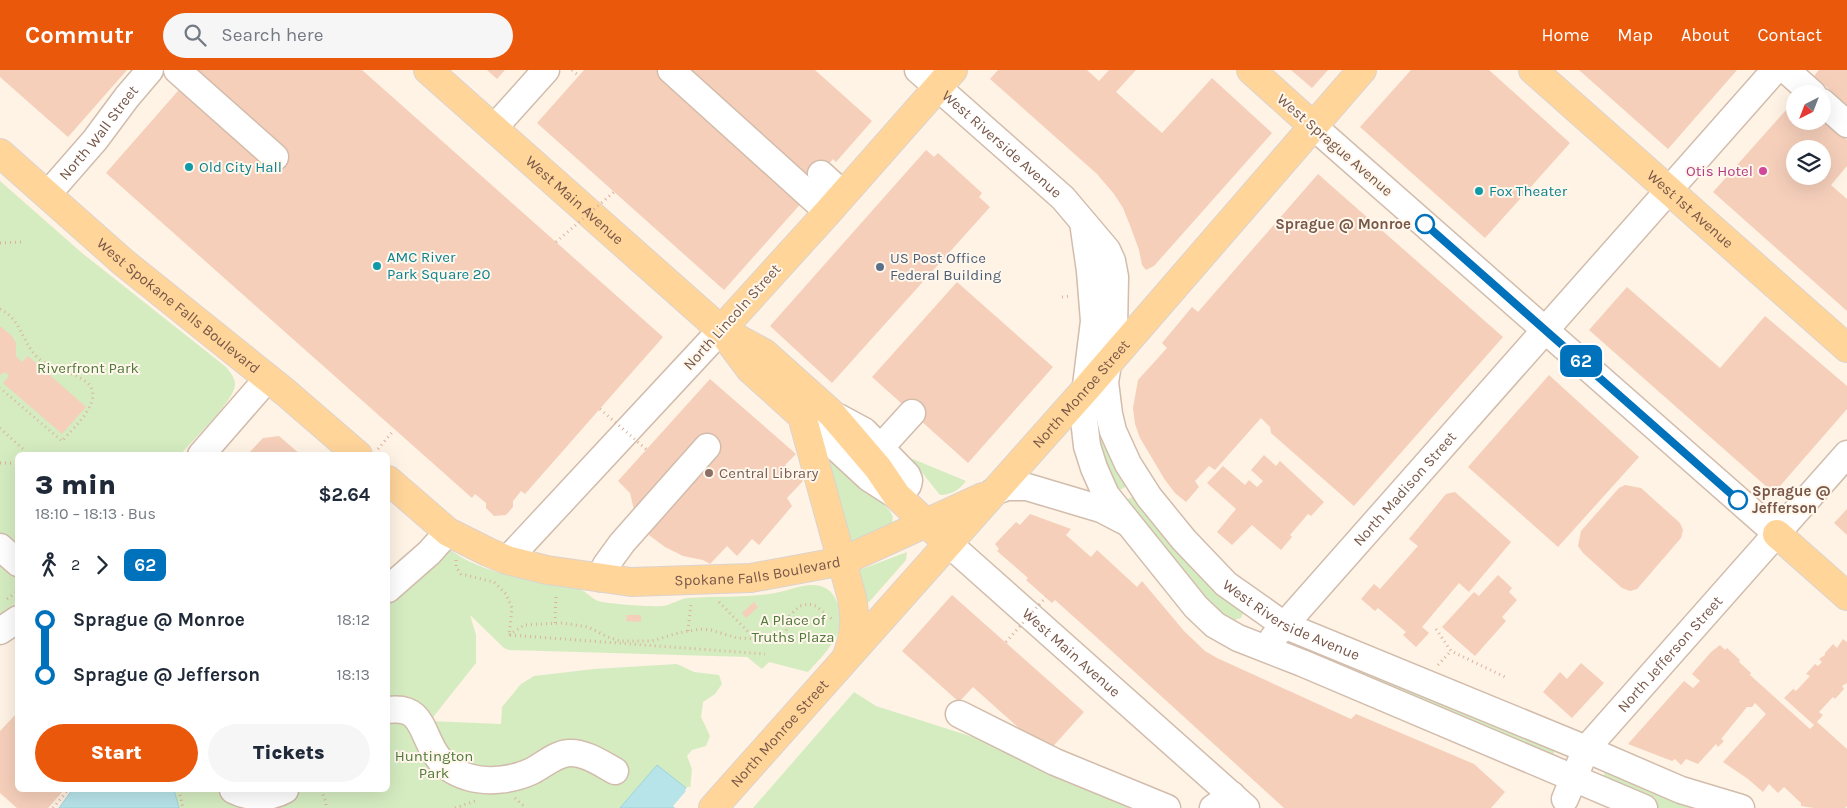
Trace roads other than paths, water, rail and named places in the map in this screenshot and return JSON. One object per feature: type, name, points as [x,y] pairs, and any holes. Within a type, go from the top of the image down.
[{"type":"main road","name":"West Main Avenue","points":[[428,70],[721,330],[750,369],[802,416]]},
{"type":"main road","name":"West Sprague Avenue","points":[[1251,70],[1313,126]]},
{"type":"main road","name":"North Monroe Street","points":[[713,808],[1085,390],[1362,70]]},
{"type":"main road","name":"West 1st Avenue","points":[[1534,70],[1847,348]]},
{"type":"main road","name":"North Lincoln Street","points":[[721,330],[836,203],[936,76]]},
{"type":"main road","name":"West Spokane Falls Boulevard","points":[[0,153],[123,262],[268,378],[354,452]]},
{"type":"main road","name":"West Main Avenue","points":[[721,330],[764,353],[831,413],[878,468],[897,496],[948,543]]},
{"type":"main road","name":"North Monroe Street","points":[[802,416],[843,561],[855,619],[852,641],[846,660]]},
{"type":"main road","points":[[390,482],[448,532],[507,560]]},
{"type":"main road","name":"Spokane Falls Boulevard","points":[[507,560],[547,570],[631,582],[751,578],[843,561],[993,492]]},
{"type":"main road","name":"West Sprague Avenue","points":[[1777,534],[1847,596]]},
{"type":"street","name":"North Wall Street","points":[[47,195],[95,140],[127,96],[150,70]]},
{"type":"street","points":[[177,70],[275,158]]},
{"type":"street","points":[[494,128],[546,70]]},
{"type":"street","points":[[670,70],[836,203]]},
{"type":"street","name":"North Madison Street","points":[[1264,648],[1775,70]]},
{"type":"street","points":[[1786,70],[1803,85]]},
{"type":"street","name":"West Riverside Avenue","points":[[936,76],[1063,198],[1107,250],[1112,261],[1115,277],[1114,328],[1105,382],[1113,431],[1128,464],[1154,503],[1184,540],[1226,584],[1284,626],[1586,749],[1681,790],[1740,808]]},
{"type":"street","points":[[1831,110],[1847,124]]},
{"type":"street","name":"West Sprague Avenue","points":[[1313,126],[1777,534]]},
{"type":"street","points":[[821,174],[836,203]]},
{"type":"street","name":"West Riverside Avenue","points":[[1082,222],[1090,271],[1094,321],[1085,390],[1084,426],[1087,446],[1106,495],[1196,607],[1216,625],[1238,638],[1500,746],[1569,789],[1644,808]]},
{"type":"street","name":"North Lincoln Street","points":[[507,560],[721,330]]},
{"type":"street","points":[[204,452],[268,378]]},
{"type":"street","points":[[831,413],[864,431],[907,475],[908,485],[897,496]]},
{"type":"street","points":[[881,447],[912,413]]},
{"type":"street","name":"West Main Avenue","points":[[802,416],[869,478],[897,496]]},
{"type":"street","points":[[599,578],[622,543],[708,447]]},
{"type":"street","name":"North Jefferson Street","points":[[1569,789],[1586,749],[1847,454]]},
{"type":"street","points":[[993,492],[1006,487],[1027,487],[1114,514],[1128,524]]},
{"type":"street","points":[[1128,524],[1120,499],[1122,492],[1131,489],[1154,503]]},
{"type":"street","points":[[390,587],[429,553],[448,532]]},
{"type":"street","name":"West Main Avenue","points":[[948,543],[1230,804]]},
{"type":"street","points":[[0,547],[15,560]]},
{"type":"street","points":[[0,631],[11,609]]},
{"type":"street","points":[[390,710],[397,708],[407,710],[417,717],[442,763],[458,774],[468,777],[481,780],[506,778],[530,772],[555,758],[569,753],[583,756],[615,771]]},
{"type":"street","points":[[959,714],[1055,762],[1167,808]]},
{"type":"street","points":[[241,792],[258,796],[280,792]]},
{"type":"water","points":[[657,765],[705,803],[720,808],[620,808]]},
{"type":"water","points":[[71,792],[175,792],[179,808],[59,808]]},
{"type":"place","name":"Old City Hall","points":[[189,167]]},
{"type":"place","name":"Otis Hotel","points":[[1763,171]]},
{"type":"place","name":"Fox Theater","points":[[1479,191]]},
{"type":"place","name":"Sprague @ Monroe","points":[[1425,224]]},
{"type":"place","name":"AMC River Park Square 20","points":[[377,266]]},
{"type":"place","name":"US Post Office Federal Building","points":[[880,267]]},
{"type":"place","name":"Central Library","points":[[709,473]]},
{"type":"place","name":"Sprague @ Jefferson","points":[[1738,500]]},
{"type":"park label","name":"Riverfront Park","points":[[88,368]]},
{"type":"park label","name":"A Place of Truths Plaza","points":[[793,628]]},
{"type":"park label","name":"Huntington Park","points":[[434,764]]}]
